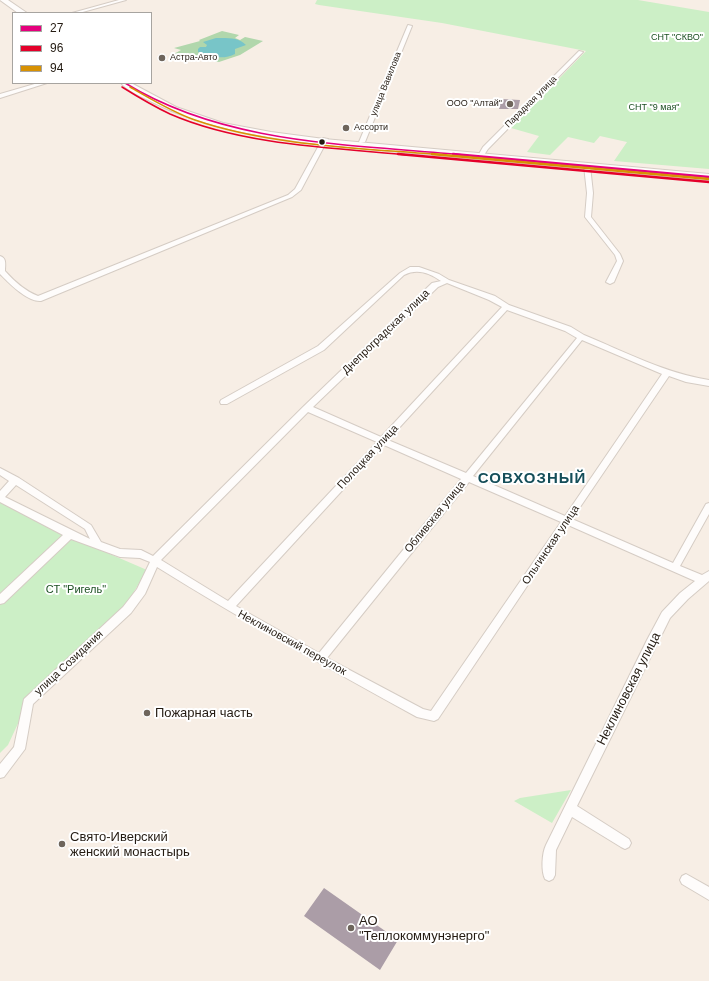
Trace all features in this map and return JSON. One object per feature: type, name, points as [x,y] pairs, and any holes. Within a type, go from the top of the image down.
[{"type":"main road","points":[[3,0],[21,12]]},
{"type":"main road","points":[[0,3],[14,12]]},
{"type":"main road","points":[[127,84],[162,105],[194,118],[242,131],[325,141],[709,176]]},
{"type":"main road","points":[[135,84],[167,103],[199,116],[252,130],[325,141],[362,142],[709,176]]},
{"type":"street","points":[[78,12],[124,0]]},
{"type":"street","name":"улица Вавилова","points":[[362,142],[410,26]]},
{"type":"street","name":"Парадная улица","points":[[482,154],[485,148],[581,52]]},
{"type":"street","points":[[0,96],[41,84]]},
{"type":"street","points":[[0,258],[2,263],[1,271],[29,296],[38,299],[290,196],[298,190],[325,141]]},
{"type":"street","points":[[587,166],[590,193],[588,217],[618,255],[620,260],[610,282]]},
{"type":"street","name":"Днепроградская улица","points":[[224,402],[321,348],[402,274],[410,269],[419,269],[447,281]]},
{"type":"street","points":[[447,281],[492,298],[506,307],[568,329],[581,337],[668,373],[686,379],[709,383]]},
{"type":"street","name":"Днепроградская улица","points":[[154,561],[307,408],[435,285],[447,281]]},
{"type":"street","name":"Полоцкая улица","points":[[229,607],[506,307]]},
{"type":"street","name":"Обливская улица","points":[[320,659],[581,337]]},
{"type":"street","name":"Ольгинская улица","points":[[434,716],[668,373]]},
{"type":"street","name":"Неклиновская улица","points":[[307,408],[567,521],[675,567],[706,578]]},
{"type":"street","points":[[0,471],[88,527],[98,545]]},
{"type":"street","points":[[0,497],[16,480]]},
{"type":"street","name":"Неклиновский переулок","points":[[0,497],[82,540],[120,553],[141,554],[320,659],[421,714],[434,716]]},
{"type":"street","points":[[675,567],[709,506]]},
{"type":"street","points":[[0,600],[71,533]]},
{"type":"street","name":"улица Созидания","points":[[0,773],[18,749],[28,702],[127,610],[141,591],[154,561]]},
{"type":"street","name":"Неклиновская улица","points":[[549,875],[550,849],[569,808],[666,616],[684,596],[706,578]]},
{"type":"street","points":[[569,808],[626,843]]},
{"type":"street","points":[[686,880],[709,894]]},
{"type":"green space","points":[[317,0],[638,0],[709,12],[709,169],[614,161],[627,142],[600,136],[594,143],[568,137],[550,155],[527,152],[539,136],[511,128],[586,51],[442,23],[319,5],[315,4]]},
{"type":"green space","points":[[222,31],[239,35],[235,38],[240,40],[245,37],[263,41],[240,55],[219,62],[172,55],[181,50],[174,48],[200,41],[199,40]]},
{"type":"green space","name":"СТ \"Ригель\"","points":[[0,501],[66,535],[147,570],[123,610],[28,702],[8,745],[0,753]]},
{"type":"green space","points":[[571,790],[552,823],[514,801],[520,798]]},
{"type":"water","points":[[216,38],[236,39],[246,45],[235,49],[235,54],[226,57],[212,56],[198,52],[200,47],[206,47],[207,45],[203,42]]},
{"type":"building","name":"ООО \"Алтай\"","points":[[501,99],[520,100],[518,109],[499,109]]},
{"type":"building","name":"АО \"Теплокоммунэнерго\"","points":[[324,888],[398,940],[380,970],[304,916]]},
{"type":"transit line","name":"27","points":[[127,84],[161,103],[192,116],[248,131],[324,142],[709,177]]},
{"type":"transit line","name":"96","points":[[122,87],[171,114],[208,127],[246,136],[324,147],[709,182]]},
{"type":"transit line","name":"94","points":[[130,87],[176,112],[212,125],[249,134],[325,144],[709,179]]},
{"type":"place","name":"Астра-Авто","points":[[162,58]]},
{"type":"place","name":"ООО \"Алтай\"","points":[[510,104]]},
{"type":"place","name":"Ассорти","points":[[346,128]]},
{"type":"place","name":"Пожарная часть","points":[[147,713]]},
{"type":"place","name":"Свято-Иверский женский монастырь","points":[[62,844]]},
{"type":"place","name":"АО \"Теплокоммунэнерго\"","points":[[351,928]]},
{"type":"district","name":"СОВХОЗНЫЙ","points":[[532,479]]},
{"type":"park label","name":"СНТ \"СКВО\"","points":[[677,38]]},
{"type":"park label","name":"СНТ \"9 мая\"","points":[[654,108]]}]
